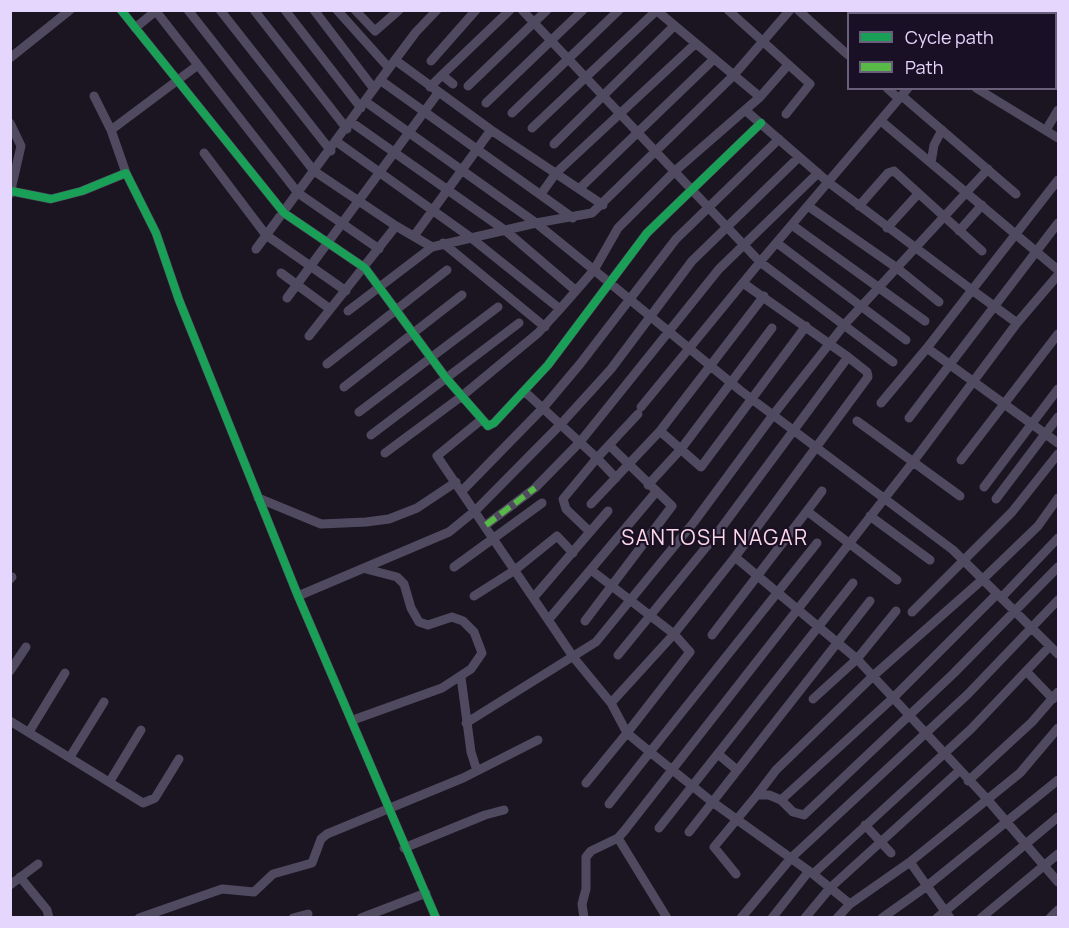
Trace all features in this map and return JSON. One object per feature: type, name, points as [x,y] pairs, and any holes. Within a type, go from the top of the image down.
[{"type":"street","points":[[10,58],[70,10]]},
{"type":"street","points":[[121,10],[284,213],[364,268],[446,378],[488,426],[494,423],[548,365],[648,233],[761,123]]},
{"type":"street","points":[[189,10],[314,171],[396,226],[432,247]]},
{"type":"street","points":[[220,10],[331,151]]},
{"type":"street","points":[[254,10],[349,125],[506,231],[575,290]]},
{"type":"street","points":[[285,10],[364,105],[409,133],[536,223],[730,382],[964,560],[1049,647],[1059,654]]},
{"type":"street","points":[[314,10],[374,89]]},
{"type":"street","points":[[337,10],[392,64],[430,87],[603,205]]},
{"type":"street","points":[[358,12],[375,31],[399,10]]},
{"type":"street","points":[[256,249],[331,151],[416,32],[437,10]]},
{"type":"street","points":[[431,61],[476,10]]},
{"type":"street","points":[[430,87],[510,10]]},
{"type":"street","points":[[522,10],[760,262],[893,362]]},
{"type":"street","points":[[468,86],[547,10]]},
{"type":"street","points":[[486,103],[583,10]]},
{"type":"street","points":[[512,112],[619,10]]},
{"type":"street","points":[[728,10],[810,84],[786,114]]},
{"type":"street","points":[[348,311],[432,247],[470,237],[592,213],[603,205],[733,76],[790,10]]},
{"type":"street","points":[[798,10],[847,53]]},
{"type":"street","points":[[961,10],[965,12]]},
{"type":"street","points":[[135,28],[156,11],[298,193],[379,249]]},
{"type":"street","points":[[532,128],[656,11],[760,97]]},
{"type":"street","points":[[554,144],[674,26]]},
{"type":"street","points":[[541,194],[556,173],[695,44]]},
{"type":"street","points":[[580,188],[714,59]]},
{"type":"street","points":[[111,130],[198,65]]},
{"type":"street","points":[[386,453],[462,396],[545,327],[594,270],[618,228],[675,171],[760,97],[788,65]]},
{"type":"street","points":[[442,75],[453,84]]},
{"type":"street","points":[[380,80],[573,218]]},
{"type":"street","points":[[979,90],[1059,138]]},
{"type":"street","points":[[287,298],[426,113],[438,93]]},
{"type":"street","points":[[590,532],[562,502],[760,262],[903,95],[1016,194]]},
{"type":"street","points":[[94,96],[111,130],[126,173],[156,233],[179,300],[298,596],[353,720],[404,848],[436,918]]},
{"type":"street","points":[[745,110],[828,182],[915,250],[1017,322]]},
{"type":"street","points":[[1046,130],[1059,111]]},
{"type":"street","points":[[880,121],[1059,270]]},
{"type":"street","points":[[11,125],[21,146],[11,193],[51,199],[82,191],[126,173]]},
{"type":"street","points":[[414,236],[491,130]]},
{"type":"street","points":[[931,163],[934,145],[942,130]]},
{"type":"street","points":[[258,498],[321,524],[366,522],[389,519],[417,508],[459,486],[543,408],[632,300],[676,239],[779,139]]},
{"type":"street","points":[[337,142],[470,237],[560,309]]},
{"type":"street","points":[[204,153],[266,235],[311,264],[346,291]]},
{"type":"street","points":[[298,596],[449,532],[476,510],[561,424],[611,369],[692,261],[799,157]]},
{"type":"street","points":[[466,723],[574,658],[596,642],[694,522],[829,343],[861,305],[988,170]]},
{"type":"street","points":[[859,206],[891,171],[982,251]]},
{"type":"street","points":[[486,525],[535,488],[580,442],[719,269],[818,173]]},
{"type":"street","points":[[881,404],[1059,180]]},
{"type":"street","points":[[887,228],[918,194]]},
{"type":"street","points":[[958,231],[982,205]]},
{"type":"street","points":[[808,206],[897,268],[939,302]]},
{"type":"street","points":[[909,418],[1059,223]]},
{"type":"street","points":[[792,225],[925,321]]},
{"type":"street","points":[[309,336],[396,226]]},
{"type":"street","points":[[443,243],[545,327]]},
{"type":"street","points":[[777,243],[906,340]]},
{"type":"street","points":[[327,364],[447,270]]},
{"type":"street","points":[[281,273],[330,309]]},
{"type":"street","points":[[584,918],[582,904],[586,889],[586,856],[591,851],[618,838],[913,462],[1017,322],[1059,276]]},
{"type":"street","points":[[611,703],[674,634],[735,557],[868,377],[867,372],[848,357],[743,283]]},
{"type":"street","points":[[344,387],[462,295]]},
{"type":"street","points":[[591,504],[660,431],[764,296]]},
{"type":"street","points":[[359,412],[498,306]]},
{"type":"street","points":[[371,435],[519,323]]},
{"type":"street","points":[[660,431],[701,467],[806,326]]},
{"type":"street","points":[[549,619],[591,570],[772,328]]},
{"type":"street","points":[[961,460],[1059,334]]},
{"type":"street","points":[[927,348],[1059,443]]},
{"type":"street","points":[[618,655],[651,617],[795,431],[848,357]]},
{"type":"street","points":[[984,487],[1059,389]]},
{"type":"street","points":[[524,391],[616,478]]},
{"type":"street","points":[[996,499],[1059,417]]},
{"type":"street","points":[[481,420],[437,456],[476,510],[574,658],[611,703],[627,733],[711,801],[811,872],[850,904]]},
{"type":"street","points":[[857,421],[960,496]]},
{"type":"street","points":[[585,621],[672,506],[609,445]]},
{"type":"street","points":[[912,612],[1012,512],[1059,454]]},
{"type":"street","points":[[712,635],[760,575],[822,490]]},
{"type":"street","points":[[736,874],[714,847],[776,770],[873,676],[983,579],[1038,526],[1059,498]]},
{"type":"street","points":[[454,567],[542,503]]},
{"type":"street","points":[[534,597],[608,511]]},
{"type":"street","points":[[807,511],[897,580]]},
{"type":"street","points":[[870,516],[930,560]]},
{"type":"street","points":[[474,596],[515,570],[557,536],[573,553]]},
{"type":"street","points":[[781,800],[893,698],[1059,538]]},
{"type":"street","points":[[609,804],[817,543]]},
{"type":"street","points":[[735,557],[760,575],[857,659],[924,734],[987,799],[1059,882]]},
{"type":"street","points":[[757,795],[768,795],[781,800],[793,812],[804,815],[1016,612],[1059,567]]},
{"type":"street","points":[[353,720],[442,688],[471,669],[482,653],[474,632],[457,617],[428,625],[419,622],[411,608],[404,584],[397,577],[366,569]]},
{"type":"street","points":[[586,783],[688,658],[690,652],[674,634],[591,570]]},
{"type":"street","points":[[659,828],[853,583]]},
{"type":"street","points":[[741,918],[791,858],[968,694],[1059,600]]},
{"type":"street","points":[[689,832],[711,801],[839,643],[870,601]]},
{"type":"street","points":[[813,699],[857,659],[896,611]]},
{"type":"street","points":[[11,670],[26,647]]},
{"type":"street","points":[[772,918],[811,872],[944,754],[1049,647]]},
{"type":"street","points":[[969,781],[1032,722],[1056,695],[1026,671]]},
{"type":"street","points":[[29,732],[65,673]]},
{"type":"street","points":[[461,676],[466,723],[477,771]]},
{"type":"street","points":[[70,757],[104,702]]},
{"type":"street","points":[[10,721],[143,803],[155,798],[179,759]]},
{"type":"street","points":[[837,918],[850,904],[910,862],[1020,773],[1059,728]]},
{"type":"street","points":[[110,781],[141,730]]},
{"type":"street","points":[[139,918],[222,889],[254,892],[273,874],[312,863],[321,839],[327,834],[477,771],[537,740]]},
{"type":"street","points":[[718,754],[737,770]]},
{"type":"street","points":[[805,918],[830,888],[959,771]]},
{"type":"street","points":[[882,918],[927,886],[1059,780]]},
{"type":"street","points":[[404,848],[485,815],[504,810]]},
{"type":"street","points":[[937,918],[948,915],[1025,845],[1059,818]]},
{"type":"street","points":[[865,825],[891,853]]},
{"type":"street","points":[[618,838],[667,918]]},
{"type":"street","points":[[981,918],[1059,854]]},
{"type":"street","points":[[910,862],[948,915]]},
{"type":"street","points":[[10,885],[38,864]]},
{"type":"street","points":[[20,877],[47,910],[49,918]]},
{"type":"street","points":[[361,918],[426,893]]},
{"type":"street","points":[[1050,918],[1059,910]]},
{"type":"street","points":[[293,918],[308,914]]},
{"type":"marked path","points":[[486,525],[535,488]]},
{"type":"cycle path","points":[[121,10],[284,213],[365,268],[446,378],[488,426],[494,423],[548,365],[647,233],[761,123]]},
{"type":"cycle path","points":[[11,191],[51,199],[82,191],[126,173],[156,233],[179,300],[298,596],[436,918]]},
{"type":"district","name":"SANTOSH NAGAR","points":[[715,539]]}]
